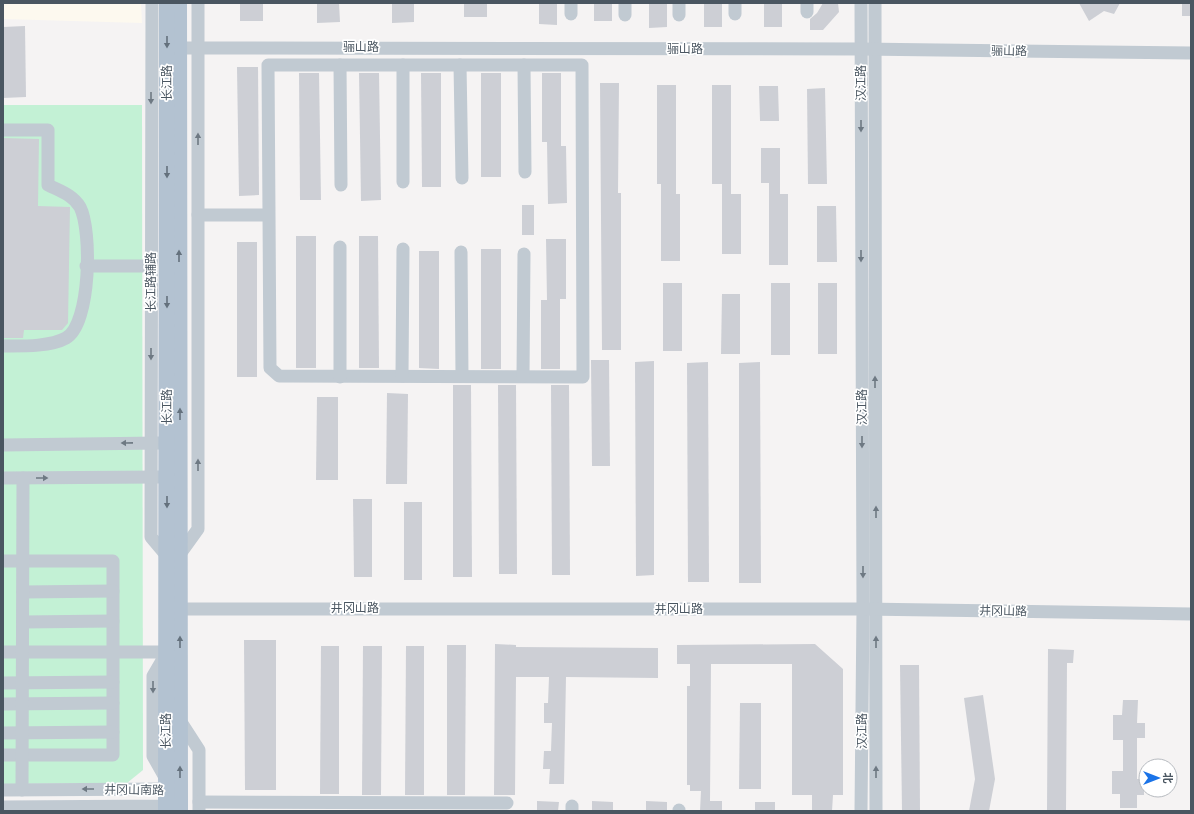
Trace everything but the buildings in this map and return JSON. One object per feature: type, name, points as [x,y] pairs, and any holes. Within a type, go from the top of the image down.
[{"type":"main road","name":"长江路","points":[[167,3],[166,443],[174,555],[174,609],[179,719],[173,807]]},
{"type":"main road","name":"长江路","points":[[174,555],[159,477],[166,443],[179,3]]},
{"type":"main road","name":"长江路","points":[[173,807],[166,784],[167,652],[174,609]]},
{"type":"street","name":"长江路辅路","points":[[152,3],[151,266],[166,443]]},
{"type":"street","points":[[174,555],[198,529],[198,3]]},
{"type":"street","name":"汉江路","points":[[861,3],[869,609],[876,811]]},
{"type":"street","name":"汉江路","points":[[861,811],[869,609],[875,3]]},
{"type":"street","name":"骊山路","points":[[178,48],[861,49],[1191,53]]},
{"type":"street","points":[[582,64],[582,377],[279,376],[270,368],[268,65],[524,65],[582,64]]},
{"type":"street","points":[[340,65],[341,185]]},
{"type":"street","points":[[403,65],[403,182]]},
{"type":"street","points":[[460,65],[462,178]]},
{"type":"street","points":[[524,65],[525,172]]},
{"type":"street","points":[[3,130],[48,130],[48,185],[70,195],[80,207],[87,231],[86,292],[81,311],[72,333],[66,338],[38,346],[3,346]]},
{"type":"street","points":[[198,215],[269,215]]},
{"type":"street","points":[[340,247],[340,377]]},
{"type":"street","points":[[402,376],[403,249]]},
{"type":"street","points":[[462,252],[462,376]]},
{"type":"street","points":[[523,376],[524,254]]},
{"type":"street","points":[[86,266],[151,266]]},
{"type":"street","points":[[3,445],[166,443]]},
{"type":"street","points":[[3,478],[159,477]]},
{"type":"street","points":[[22,790],[23,478]]},
{"type":"street","points":[[3,561],[113,561],[113,755],[3,755]]},
{"type":"street","points":[[23,592],[113,591]]},
{"type":"street","name":"井冈山路","points":[[174,609],[869,609],[1191,614]]},
{"type":"street","points":[[23,622],[113,621]]},
{"type":"street","points":[[3,652],[167,652]]},
{"type":"street","points":[[3,683],[113,682]]},
{"type":"street","points":[[3,704],[113,703]]},
{"type":"street","points":[[179,719],[199,750],[199,806],[507,803]]},
{"type":"street","points":[[3,733],[113,732]]},
{"type":"street","name":"井冈山南路","points":[[3,790],[166,784]]},
{"type":"street","name":"井冈山南路","points":[[3,807],[173,807]]},
{"type":"shaded area","points":[[3,3],[141,3],[142,23],[3,19]]},
{"type":"green space","points":[[3,105],[142,105],[143,770],[127,783],[3,784]]}]
